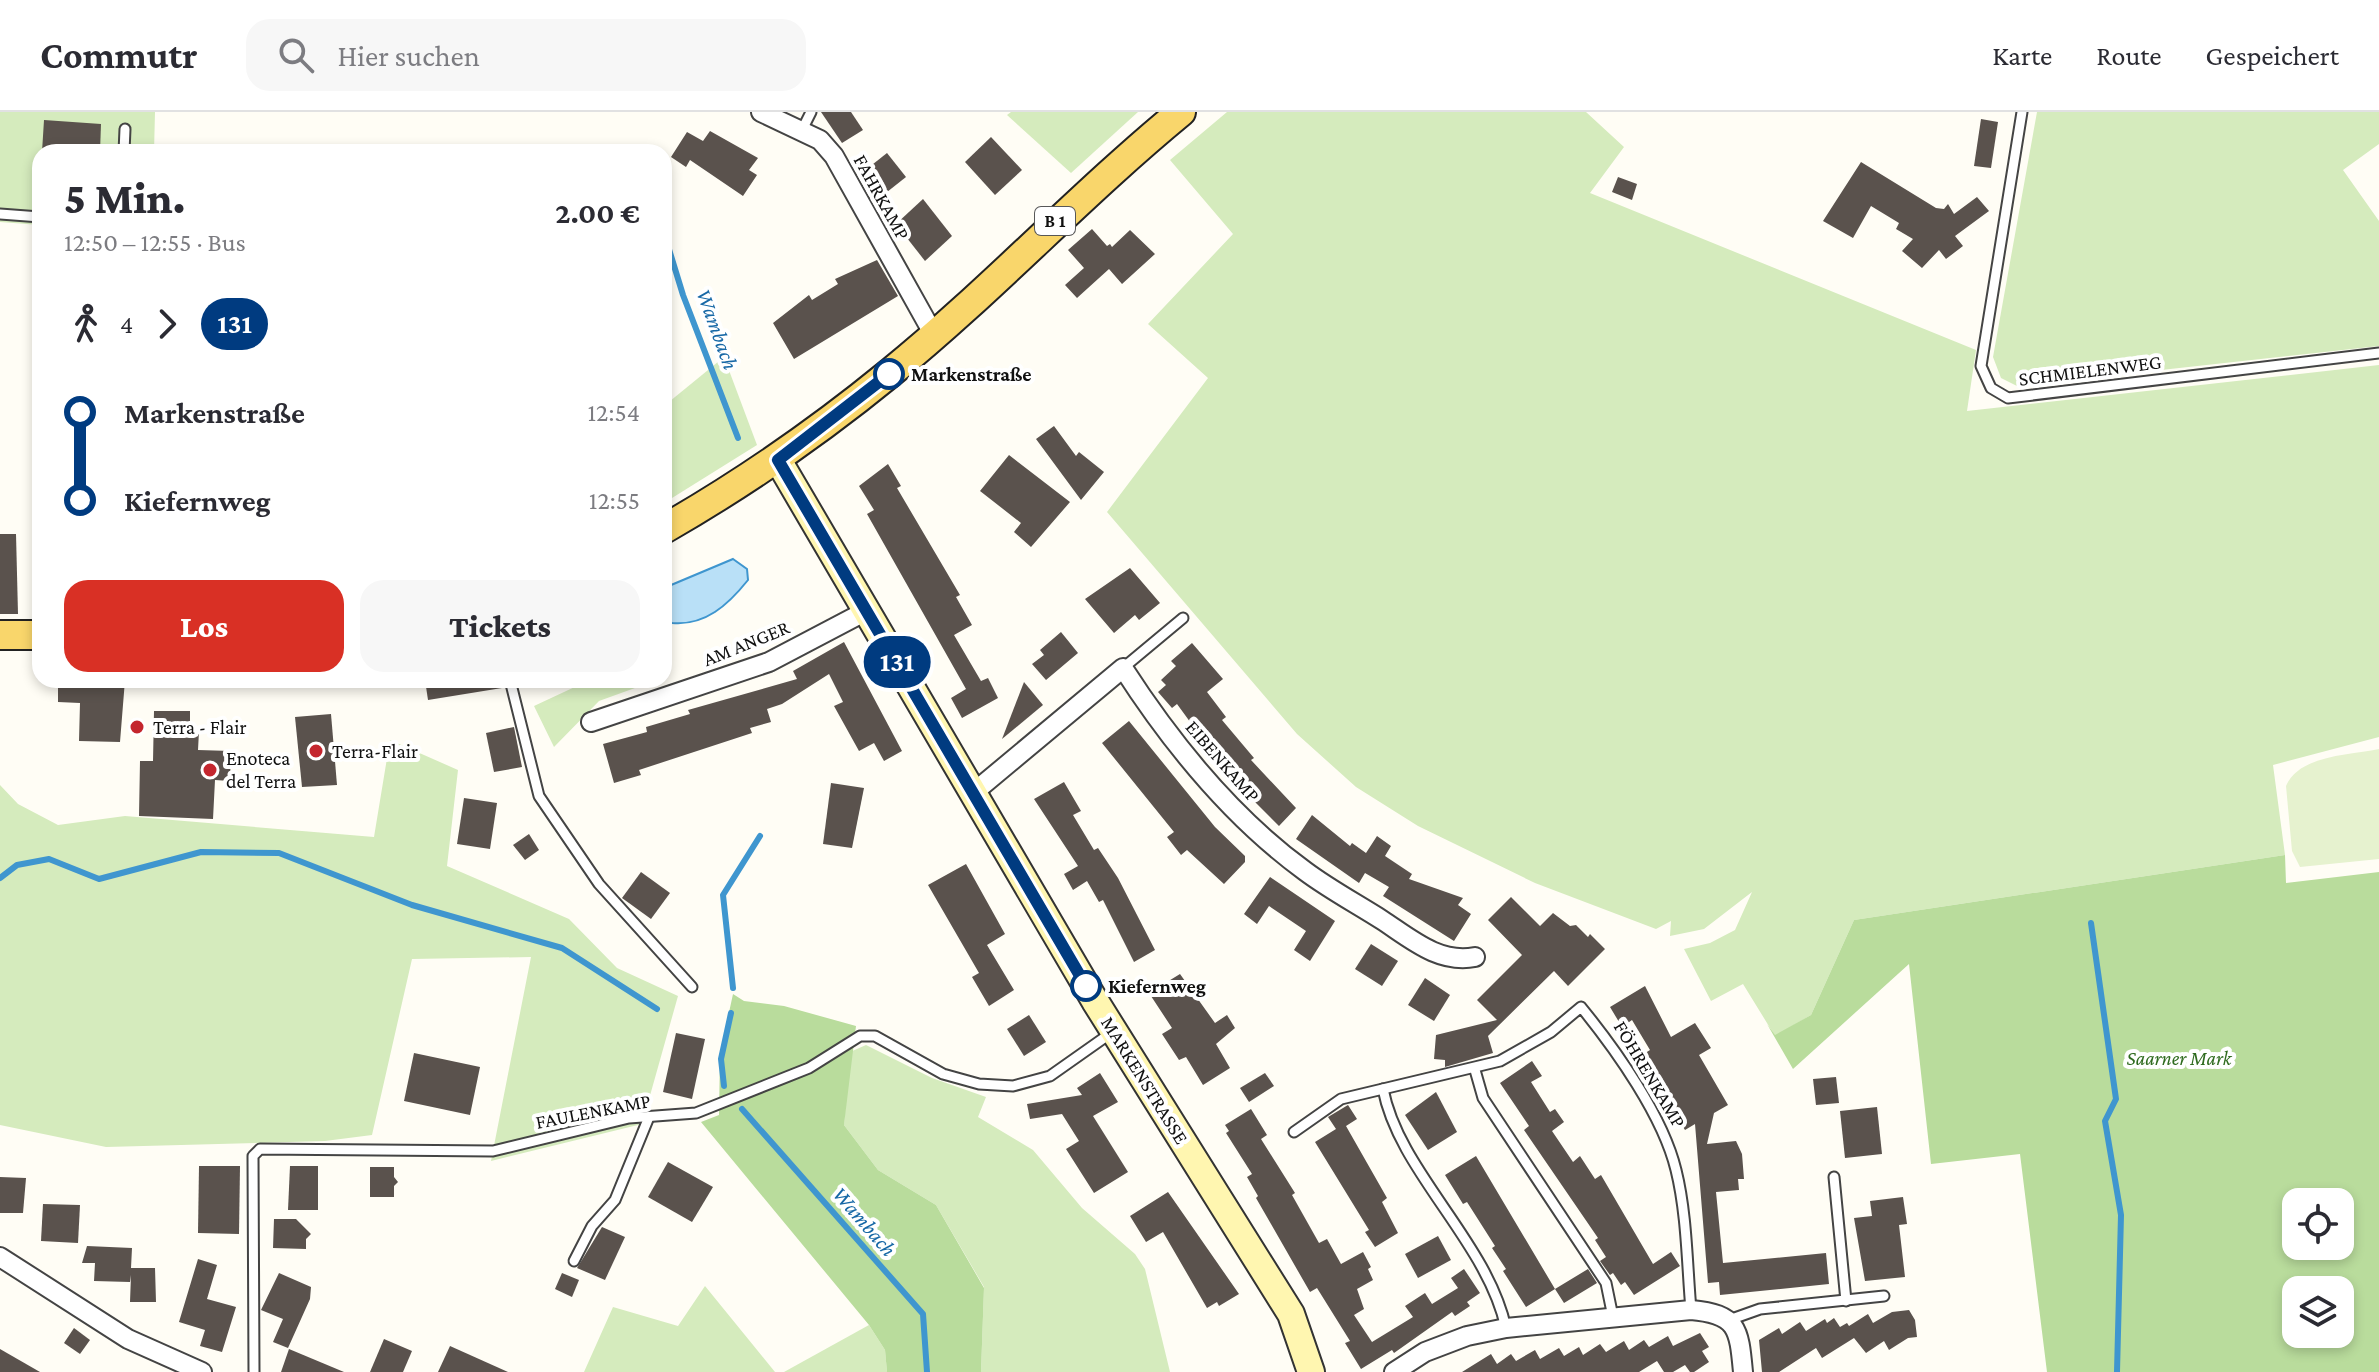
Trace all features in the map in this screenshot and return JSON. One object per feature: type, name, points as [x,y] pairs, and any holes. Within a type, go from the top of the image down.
[{"type":"main road","name":"B 1","points":[[672,524],[778,460],[934,335],[1117,164],[1181,112]]},
{"type":"main road","points":[[0,635],[32,635]]},
{"type":"street","name":"FAHRKAMP","points":[[761,112],[820,140],[834,156],[934,335]]},
{"type":"street","name":"MARKENSTRASSE","points":[[778,460],[1114,1031],[1291,1314],[1311,1372]]},
{"type":"street","name":"AM ANGER","points":[[591,722],[769,662],[868,610]]},
{"type":"street","points":[[973,793],[1123,668]]},
{"type":"street","name":"EIBENKAMP","points":[[1123,668],[1155,717],[1205,776],[1274,847],[1306,872],[1431,952],[1456,961],[1475,957]]},
{"type":"street","points":[[0,1257],[128,1339],[202,1372]]},
{"type":"street","points":[[1394,1372],[1448,1341],[1506,1328],[1691,1310],[1719,1313],[1729,1320],[1741,1343],[1743,1372]]},
{"type":"lane","points":[[802,130],[811,112]]},
{"type":"lane","name":"SCHMIELENWEG","points":[[2022,112],[1981,366],[1991,388],[2008,398],[2379,353]]},
{"type":"lane","points":[[124,144],[125,129]]},
{"type":"lane","points":[[0,214],[32,216]]},
{"type":"lane","points":[[1123,668],[1183,618]]},
{"type":"lane","points":[[512,688],[539,796],[599,884],[692,987]]},
{"type":"lane","name":"FÖHRENKAMP","points":[[1475,1070],[1500,1061],[1551,1032],[1581,1007],[1605,1037],[1662,1131],[1677,1170],[1691,1310]]},
{"type":"lane","name":"FAULENKAMP","points":[[254,1372],[253,1156],[260,1149],[493,1151],[629,1118],[696,1113],[809,1068],[860,1036],[875,1036],[943,1074],[979,1084],[1013,1086],[1050,1076],[1114,1031]]},
{"type":"lane","points":[[1294,1132],[1341,1099],[1475,1070],[1483,1098],[1606,1283],[1613,1317]]},
{"type":"lane","points":[[1383,1089],[1392,1122],[1499,1294],[1506,1328]]},
{"type":"lane","points":[[574,1261],[592,1226],[615,1200],[649,1117]]},
{"type":"lane","points":[[1834,1177],[1846,1301]]},
{"type":"lane","points":[[1729,1320],[1760,1309],[1884,1296]]},
{"type":"green space","points":[[0,112],[155,112],[154,144],[32,144],[32,224],[0,222]]},
{"type":"green space","points":[[1011,112],[1138,112],[1071,173],[1007,115]]},
{"type":"green space","points":[[1227,112],[1586,112],[1624,147],[1590,193],[1976,350],[1967,411],[2379,365],[2379,737],[2273,765],[2285,855],[1854,920],[1811,1015],[1775,1036],[1743,984],[1711,1001],[1684,949],[1710,943],[1735,930],[1752,892],[1704,929],[1670,936],[1671,921],[1656,929],[1535,883],[1418,826],[1356,787],[1297,734],[1107,512],[1208,378],[1148,324],[1233,234],[1170,160]]},
{"type":"green space","points":[[2037,112],[2379,112],[2379,144],[2343,170],[2379,221],[2379,346],[2017,386],[2001,378],[1993,357]]},
{"type":"green space","points":[[724,357],[757,445],[672,498],[672,399]]},
{"type":"green space","points":[[573,688],[635,688],[599,701],[554,747],[534,706]]},
{"type":"green space","points":[[390,740],[458,770],[447,866],[569,919],[617,968],[678,996],[642,1124],[491,1161],[531,957],[412,959],[372,1135],[325,1141],[106,1147],[0,1125],[0,785],[18,804],[58,825],[125,816],[374,837]]},
{"type":"green space","points":[[2379,749],[2379,859],[2300,867],[2292,851],[2286,786],[2302,768],[2313,762]]},
{"type":"green space","name":"Saarner Mark","points":[[2285,855],[2286,883],[2379,872],[2379,1372],[2047,1372],[2020,1154],[1931,1164],[1909,964],[1793,1069],[1767,1024],[1775,1035],[1811,1015],[1854,920]]},
{"type":"green space","points":[[733,994],[744,1001],[784,1006],[856,1026],[844,1125],[878,1170],[936,1205],[984,1288],[981,1372],[887,1372],[885,1350],[869,1325],[701,1122],[719,1115],[720,1054]]},
{"type":"green space","points":[[866,1045],[932,1078],[986,1097],[978,1117],[1033,1150],[1082,1208],[1135,1254],[1145,1269],[1170,1372],[981,1372],[984,1287],[936,1205],[878,1170],[844,1125],[850,1052]]},
{"type":"green space","points":[[705,1286],[775,1372],[584,1372],[613,1307],[678,1326]]},
{"type":"green space","points":[[869,1325],[885,1350],[887,1372],[784,1372]]},
{"type":"water","points":[[733,559],[747,569],[748,580],[732,598],[715,612],[695,621],[672,623],[672,585]]},
{"type":"building","points":[[821,112],[851,112],[863,130],[842,143]]},
{"type":"building","points":[[1981,119],[1998,122],[1991,168],[1974,166]]},
{"type":"building","points":[[44,120],[101,124],[100,144],[42,144]]},
{"type":"building","points":[[710,131],[758,158],[749,170],[757,175],[743,196],[690,160],[686,167],[672,158],[687,132],[703,141]]},
{"type":"building","points":[[991,137],[1022,170],[995,195],[965,162]]},
{"type":"building","points":[[887,153],[906,177],[882,196],[863,172]]},
{"type":"building","points":[[1861,162],[1936,208],[1944,209],[1948,204],[1954,214],[1977,197],[1989,211],[1955,236],[1963,246],[1946,259],[1939,250],[1922,268],[1902,251],[1913,239],[1896,229],[1899,223],[1871,206],[1853,238],[1823,221]]},
{"type":"building","points":[[1618,177],[1637,184],[1632,200],[1612,192]]},
{"type":"building","points":[[923,199],[952,236],[925,261],[896,224]]},
{"type":"building","points":[[1092,229],[1107,246],[1110,244],[1112,247],[1130,230],[1155,254],[1122,284],[1109,269],[1077,298],[1065,285],[1084,268],[1068,250]]},
{"type":"building","points":[[877,260],[898,296],[794,359],[773,323],[809,295],[812,300],[838,284],[835,279]]},
{"type":"building","points":[[1054,426],[1076,456],[1079,452],[1104,472],[1081,500],[1036,439]]},
{"type":"building","points":[[1009,455],[1070,502],[1031,547],[1014,532],[1021,523],[980,491]]},
{"type":"building","points":[[888,464],[901,486],[897,488],[960,595],[956,597],[972,625],[954,635],[981,681],[988,678],[998,698],[962,718],[951,698],[966,689],[867,514],[874,510],[859,486]]},
{"type":"building","points":[[0,534],[16,534],[18,614],[0,614]]},
{"type":"building","points":[[1130,568],[1160,603],[1139,620],[1135,615],[1114,633],[1085,599]]},
{"type":"building","points":[[1061,632],[1078,653],[1046,680],[1032,664],[1044,655],[1040,650]]},
{"type":"building","points":[[844,642],[902,751],[884,761],[874,743],[859,751],[834,706],[843,702],[829,674],[782,704],[767,709],[771,722],[750,728],[752,733],[639,770],[641,775],[614,783],[603,744],[647,732],[646,727],[690,714],[688,710],[797,679],[793,671]]},
{"type":"building","points":[[1192,643],[1223,679],[1207,692],[1226,717],[1222,720],[1254,758],[1251,760],[1296,808],[1279,826],[1231,778],[1177,704],[1172,708],[1158,692],[1166,685],[1161,680],[1176,666],[1171,661]]},
{"type":"building","points":[[1024,682],[1043,705],[1002,739]]},
{"type":"building","points":[[58,688],[124,688],[120,742],[79,741],[80,703],[58,702]]},
{"type":"building","points":[[426,688],[502,688],[428,700]]},
{"type":"building","points":[[154,711],[190,711],[190,730],[199,731],[198,750],[231,751],[230,781],[215,780],[213,819],[139,816],[140,761],[153,761]]},
{"type":"building","name":"Terra-Flair","points":[[331,714],[337,785],[302,787],[295,717]]},
{"type":"building","points":[[1129,721],[1215,827],[1245,856],[1245,862],[1224,884],[1187,850],[1181,855],[1167,837],[1174,832],[1102,743]]},
{"type":"building","points":[[514,727],[522,767],[494,772],[486,733]]},
{"type":"building","points":[[1064,782],[1081,811],[1073,815],[1094,850],[1098,848],[1118,878],[1155,950],[1134,962],[1103,900],[1099,902],[1087,881],[1073,890],[1064,874],[1078,866],[1034,799]]},
{"type":"building","points":[[831,783],[864,788],[852,848],[823,844]]},
{"type":"building","points":[[464,798],[497,803],[490,849],[457,844]]},
{"type":"building","points":[[1312,815],[1350,846],[1352,843],[1366,853],[1377,836],[1391,846],[1385,856],[1412,874],[1409,879],[1463,898],[1458,905],[1471,914],[1454,941],[1383,896],[1389,887],[1365,873],[1359,883],[1296,839]]},
{"type":"building","points":[[529,834],[539,850],[525,860],[513,845]]},
{"type":"building","points":[[966,864],[1005,934],[987,945],[1014,990],[989,1006],[972,977],[979,973],[928,885]]},
{"type":"building","points":[[641,872],[670,893],[651,919],[622,898]]},
{"type":"building","points":[[1270,877],[1335,921],[1310,961],[1294,950],[1306,931],[1269,906],[1257,924],[1244,914]]},
{"type":"building","points":[[1511,897],[1540,926],[1553,913],[1570,926],[1576,925],[1588,937],[1590,934],[1605,949],[1568,986],[1554,971],[1488,1036],[1493,1053],[1445,1067],[1445,1060],[1434,1059],[1436,1035],[1497,1020],[1477,1000],[1522,955],[1488,920]]},
{"type":"building","points":[[1371,944],[1398,961],[1382,986],[1355,969]]},
{"type":"building","points":[[1180,974],[1215,1023],[1227,1015],[1235,1028],[1216,1044],[1230,1068],[1203,1085],[1186,1057],[1179,1060],[1162,1034],[1172,1028],[1149,993]]},
{"type":"building","points":[[1425,978],[1450,995],[1434,1021],[1408,1005]]},
{"type":"building","points":[[1645,986],[1671,1037],[1695,1023],[1711,1048],[1699,1055],[1728,1105],[1714,1113],[1707,1144],[1736,1141],[1742,1154],[1744,1179],[1738,1179],[1739,1190],[1716,1192],[1723,1263],[1826,1253],[1829,1284],[1720,1295],[1719,1282],[1708,1283],[1695,1124],[1685,1130],[1639,1057],[1650,1050],[1632,1020],[1622,1027],[1610,1007]]},
{"type":"building","points":[[1029,1015],[1046,1042],[1024,1056],[1007,1029]]},
{"type":"building","points":[[676,1033],[705,1039],[692,1099],[663,1092]]},
{"type":"building","points":[[414,1053],[480,1067],[470,1115],[404,1101]]},
{"type":"building","points":[[1532,1061],[1542,1076],[1531,1082],[1550,1112],[1555,1109],[1564,1122],[1552,1131],[1573,1162],[1580,1156],[1595,1179],[1601,1175],[1653,1264],[1671,1252],[1680,1266],[1634,1295],[1625,1282],[1621,1285],[1613,1273],[1610,1275],[1600,1261],[1606,1257],[1595,1240],[1598,1238],[1524,1130],[1529,1126],[1500,1083]]},
{"type":"building","points":[[1100,1073],[1118,1102],[1093,1116],[1128,1172],[1094,1193],[1066,1149],[1079,1141],[1062,1114],[1030,1119],[1027,1104],[1082,1095],[1077,1088]]},
{"type":"building","points":[[1265,1073],[1274,1086],[1249,1102],[1240,1088]]},
{"type":"building","points":[[1836,1077],[1839,1103],[1816,1105],[1813,1079]]},
{"type":"building","points":[[1436,1092],[1457,1132],[1428,1150],[1405,1115]]},
{"type":"building","points":[[1348,1105],[1357,1119],[1346,1126],[1387,1198],[1382,1202],[1398,1233],[1375,1247],[1365,1232],[1369,1230],[1315,1142],[1336,1129],[1328,1117]]},
{"type":"building","points":[[1877,1107],[1882,1154],[1845,1158],[1840,1111]]},
{"type":"building","points":[[1251,1109],[1267,1135],[1261,1139],[1295,1193],[1292,1195],[1319,1243],[1327,1239],[1341,1264],[1363,1252],[1371,1267],[1368,1269],[1373,1280],[1357,1289],[1364,1309],[1354,1315],[1372,1342],[1413,1317],[1405,1306],[1425,1293],[1432,1304],[1458,1288],[1451,1278],[1464,1269],[1480,1293],[1467,1302],[1470,1306],[1455,1316],[1452,1312],[1394,1353],[1392,1350],[1361,1369],[1345,1343],[1350,1341],[1317,1288],[1310,1292],[1256,1198],[1258,1196],[1247,1177],[1252,1174],[1226,1133],[1229,1131],[1225,1125]]},
{"type":"building","points":[[1476,1156],[1555,1289],[1526,1307],[1503,1271],[1506,1269],[1492,1248],[1495,1246],[1467,1202],[1463,1204],[1445,1175]]},
{"type":"building","points":[[668,1162],[713,1187],[692,1222],[648,1197]]},
{"type":"building","points":[[199,1166],[240,1166],[239,1234],[198,1233]]},
{"type":"building","points":[[290,1166],[318,1166],[318,1210],[288,1210]]},
{"type":"building","points":[[370,1167],[394,1167],[394,1177],[398,1182],[394,1186],[394,1197],[370,1197]]},
{"type":"building","points":[[0,1177],[26,1178],[23,1213],[0,1213]]},
{"type":"building","points":[[1168,1192],[1239,1294],[1219,1306],[1217,1302],[1207,1308],[1163,1232],[1146,1242],[1130,1216]]},
{"type":"building","points":[[1903,1197],[1907,1224],[1899,1225],[1905,1277],[1865,1281],[1854,1218],[1872,1216],[1870,1201]]},
{"type":"building","points":[[43,1204],[80,1205],[78,1243],[41,1241]]},
{"type":"building","points":[[274,1219],[296,1219],[311,1234],[306,1239],[306,1249],[273,1248]]},
{"type":"building","points":[[602,1227],[625,1237],[605,1280],[577,1268]]},
{"type":"building","points":[[1438,1236],[1451,1260],[1418,1278],[1405,1254]]},
{"type":"building","points":[[87,1246],[132,1248],[131,1268],[155,1268],[156,1302],[130,1302],[131,1275],[130,1282],[94,1281],[95,1263],[82,1263]]},
{"type":"building","points":[[198,1259],[217,1265],[207,1299],[236,1307],[222,1352],[200,1346],[205,1330],[179,1322]]},
{"type":"building","points":[[1588,1269],[1597,1283],[1564,1303],[1555,1289]]},
{"type":"building","points":[[279,1273],[311,1287],[310,1299],[288,1348],[273,1342],[283,1319],[261,1310]]},
{"type":"building","points":[[562,1273],[579,1280],[572,1297],[555,1289]]},
{"type":"building","points":[[1909,1310],[1915,1320],[1917,1337],[1908,1338],[1889,1350],[1884,1341],[1866,1353],[1854,1338],[1822,1358],[1816,1348],[1779,1372],[1762,1372],[1759,1340],[1779,1328],[1782,1334],[1800,1322],[1806,1331],[1825,1319],[1827,1323],[1834,1318],[1840,1327],[1847,1323],[1849,1326],[1868,1314],[1873,1323],[1892,1312]]},
{"type":"building","points":[[74,1328],[90,1340],[80,1354],[64,1343]]},
{"type":"building","points":[[1700,1333],[1709,1347],[1702,1351],[1709,1362],[1694,1372],[1690,1372],[1685,1365],[1673,1372],[1664,1372],[1657,1361],[1639,1372],[1462,1372],[1491,1354],[1497,1364],[1511,1354],[1516,1361],[1535,1350],[1540,1359],[1559,1348],[1564,1356],[1579,1347],[1583,1355],[1600,1344],[1606,1352],[1624,1341],[1629,1350],[1644,1340],[1649,1347],[1668,1336],[1673,1346]]},
{"type":"building","points":[[384,1339],[412,1351],[403,1372],[370,1372]]},
{"type":"building","points":[[450,1346],[508,1372],[438,1372]]},
{"type":"building","points":[[0,1349],[40,1372],[0,1372]]},
{"type":"building","points":[[289,1349],[344,1372],[281,1372]]},
{"type":"waterway","name":"Wambach","points":[[672,259],[738,438]]},
{"type":"waterway","name":"Wambach","points":[[733,988],[723,895],[760,836]]},
{"type":"waterway","points":[[0,878],[17,865],[49,859],[99,879],[201,852],[279,853],[412,905],[562,948],[657,1009]]},
{"type":"waterway","points":[[2091,923],[2116,1099],[2105,1121],[2121,1215],[2117,1372]]},
{"type":"waterway","name":"Wambach","points":[[724,1086],[721,1059],[731,1013]]},
{"type":"waterway","name":"Wambach","points":[[742,1109],[923,1314],[927,1372]]},
{"type":"bus line","name":"131","points":[[889,374],[778,460],[1086,986]]},
{"type":"place","name":"Markenstraße","points":[[889,374]]},
{"type":"place","name":"Terra - Flair","points":[[137,727]]},
{"type":"place","name":"Terra-Flair","points":[[316,751]]},
{"type":"place","name":"Enoteca del Terra","points":[[210,770]]},
{"type":"place","name":"Kiefernweg","points":[[1086,986]]}]
